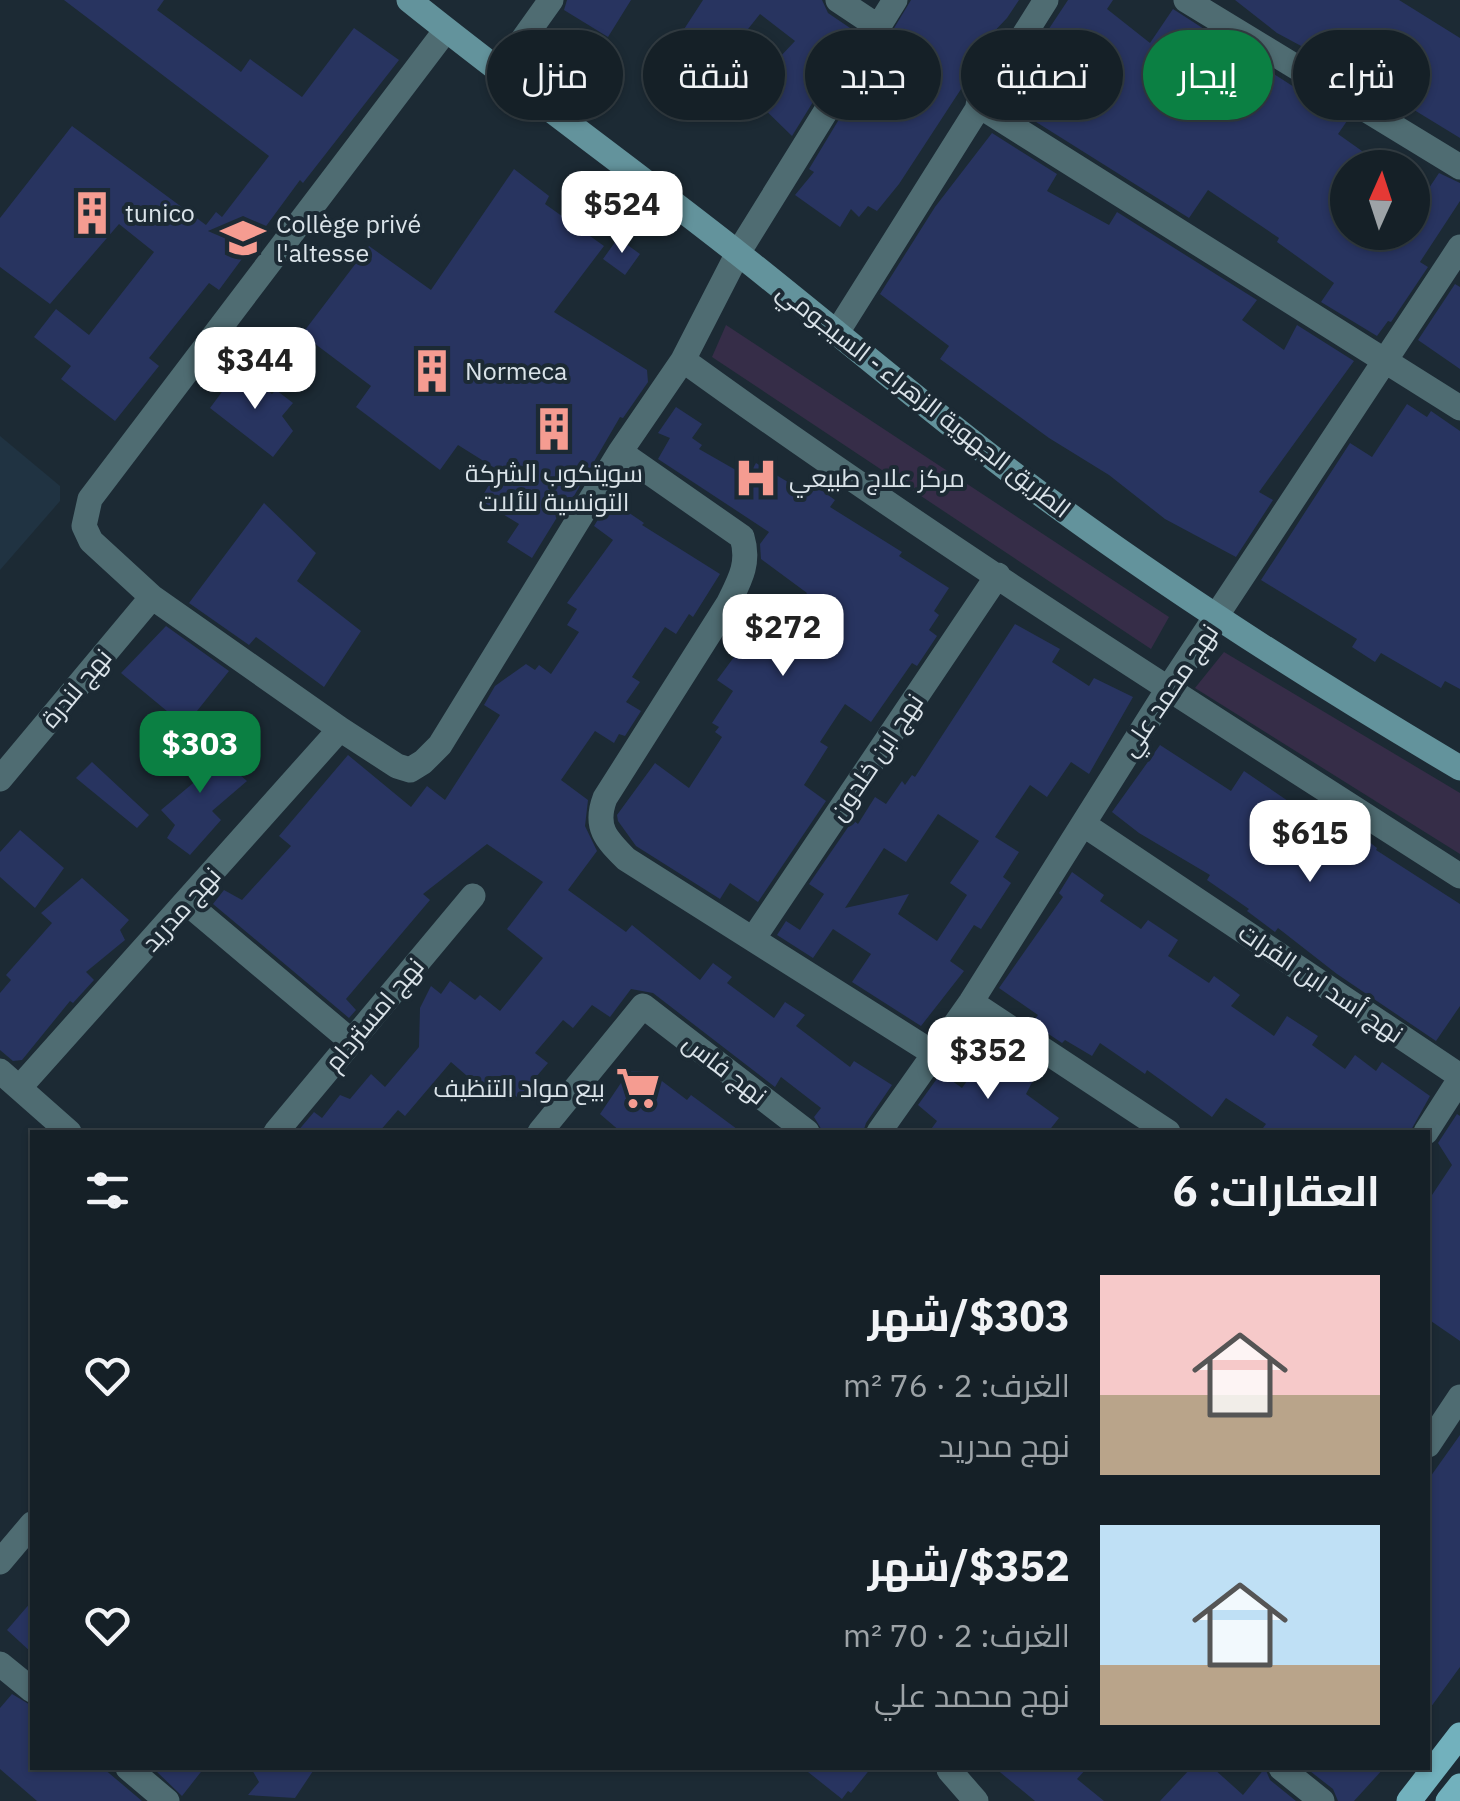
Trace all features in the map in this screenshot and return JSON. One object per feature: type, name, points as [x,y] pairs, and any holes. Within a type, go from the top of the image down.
[{"type":"main road","name":"الطريق الجهوية الزهراء - السيجومي","points":[[422,4],[446,30],[487,63]]},
{"type":"main road","name":"الطريق الجهوية الزهراء - السيجومي","points":[[562,120],[738,253],[1012,472],[1218,616],[1347,701],[1460,768]]},
{"type":"main road","points":[[1409,1801],[1460,1735]]},
{"type":"main road","points":[[1448,1801],[1460,1786]]},
{"type":"street","points":[[530,30],[551,0]]},
{"type":"street","points":[[838,0],[878,26]]},
{"type":"street","points":[[446,30],[90,499],[84,526],[91,541],[152,597],[340,729],[396,766],[410,770],[440,745],[620,452],[683,360],[738,253],[895,0]]},
{"type":"street","points":[[1026,30],[1046,0]]},
{"type":"street","points":[[1186,0],[1460,167]]},
{"type":"street","points":[[836,334],[968,120]]},
{"type":"street","points":[[1003,120],[1460,408]]},
{"type":"street","name":"نهج محمد علي","points":[[880,1130],[971,1002],[1168,688],[1460,247]]},
{"type":"street","points":[[683,360],[766,420],[1168,688],[1460,876]]},
{"type":"street","points":[[620,452],[742,536],[746,552],[745,570],[728,604],[605,798],[600,824],[603,837],[626,859],[932,1052]]},
{"type":"street","name":"نهج ابن خلدون","points":[[753,939],[998,575]]},
{"type":"street","name":"نهج لندرة","points":[[0,779],[152,597]]},
{"type":"street","name":"نهج مدريد","points":[[10,1079],[187,902],[340,729]]},
{"type":"street","name":"نهج أسد ابن الفرات","points":[[1083,824],[1460,1078]]},
{"type":"street","name":"نهج امستردام","points":[[278,1130],[473,896]]},
{"type":"street","points":[[187,902],[352,1041]]},
{"type":"street","points":[[971,1002],[1165,1130]]},
{"type":"street","name":"نهج فاس","points":[[542,1130],[643,1006],[804,1130]]},
{"type":"street","points":[[1427,1130],[1460,1078]]},
{"type":"street","points":[[10,1079],[67,1130]]},
{"type":"street","points":[[1430,1442],[1460,1398]]},
{"type":"street","points":[[0,1562],[30,1526]]},
{"type":"street","points":[[0,1664],[30,1688]]},
{"type":"street","points":[[130,1770],[167,1801]]},
{"type":"street","points":[[946,1770],[976,1801]]},
{"type":"street","points":[[1283,1770],[1322,1801]]},
{"type":"shaded area","points":[[726,325],[1169,617],[1151,649],[712,357]]},
{"type":"shaded area","points":[[0,436],[60,486],[60,501],[0,570]]},
{"type":"shaded area","points":[[1224,652],[1460,793],[1460,854],[1195,688]]},
{"type":"building","points":[[64,0],[164,0],[157,10],[241,72],[250,59],[302,97],[354,28],[399,60],[303,183],[300,180],[219,290],[209,283],[149,358],[159,366],[115,421],[61,379],[71,366],[34,337],[56,309],[89,335],[154,252],[119,224],[50,304],[0,267],[0,218],[72,126],[206,225],[216,212],[222,217],[269,156]]},
{"type":"building","points":[[567,0],[631,0],[612,30],[597,30],[564,10]]},
{"type":"building","points":[[703,0],[822,0],[828,13],[853,30],[805,30],[805,115],[792,136],[776,120],[785,120],[785,52],[795,41],[785,30],[760,14],[747,30],[684,30]]},
{"type":"building","points":[[911,0],[1019,0],[996,30],[961,30],[961,89],[941,120],[941,30],[893,30]]},
{"type":"building","points":[[1068,0],[1113,0],[1107,9],[1143,37],[1143,120],[1273,120],[1273,73],[1293,86],[1293,120],[1347,121],[1338,134],[1361,150],[1330,150],[1330,250],[1428,250],[1420,262],[1428,267],[1391,322],[1377,336],[1321,302],[1334,283],[1277,242],[1279,238],[1208,190],[1189,218],[1033,120],[1123,120],[1123,30],[1048,30]]},
{"type":"building","points":[[1235,0],[1399,0],[1460,38],[1460,138],[1430,120],[1430,30],[1293,30],[1293,42]]},
{"type":"building","points":[[1173,9],[1206,30],[1159,30]]},
{"type":"building","points":[[839,120],[941,120],[877,211],[868,206],[859,217],[851,209],[840,227],[795,195],[814,172],[809,169]]},
{"type":"building","points":[[992,133],[1057,174],[1047,191],[1109,225],[1117,212],[1257,300],[1242,320],[1284,350],[1297,325],[1354,361],[1259,492],[1273,500],[1236,557],[1165,519],[1109,475],[1049,438],[940,359],[949,346],[880,294],[935,207]]},
{"type":"building","points":[[514,169],[549,196],[545,204],[604,246],[554,312],[647,370],[648,382],[620,417],[567,508],[564,506],[532,558],[507,542],[519,524],[480,500],[498,470],[458,445],[440,470],[356,407],[371,386],[302,334],[369,246],[431,290]]},
{"type":"building","points":[[1439,173],[1460,183],[1460,201],[1430,247],[1430,186]]},
{"type":"building","points":[[618,238],[640,254],[625,275],[603,259]]},
{"type":"building","points":[[1455,284],[1460,287],[1460,369],[1418,340]]},
{"type":"building","points":[[239,369],[272,394],[276,390],[293,403],[282,416],[293,431],[273,457],[210,408]]},
{"type":"building","points":[[1407,404],[1427,417],[1431,411],[1460,431],[1460,689],[1445,681],[1441,688],[1381,653],[1375,662],[1352,647],[1357,639],[1261,580],[1350,443],[1372,457]]},
{"type":"building","points":[[676,407],[702,424],[692,438],[702,445],[699,449],[748,477],[756,463],[808,494],[814,485],[835,500],[830,507],[902,552],[899,556],[949,588],[934,611],[939,615],[929,630],[937,636],[917,666],[912,663],[871,722],[845,704],[820,742],[828,747],[804,785],[826,801],[758,902],[730,883],[720,899],[636,846],[617,815],[655,763],[689,788],[722,737],[715,732],[719,727],[712,723],[733,691],[717,680],[740,649],[749,655],[761,637],[771,644],[807,593],[761,559],[760,544],[769,532],[658,459],[670,438],[658,433]]},
{"type":"building","points":[[610,500],[720,574],[693,617],[689,614],[676,634],[665,627],[632,677],[640,682],[626,702],[641,711],[625,736],[619,734],[614,743],[595,731],[561,780],[588,800],[585,826],[597,851],[568,890],[626,932],[632,925],[700,980],[713,963],[732,977],[727,983],[774,1018],[785,1002],[805,1015],[796,1026],[850,1067],[854,1061],[892,1085],[864,1130],[822,1130],[814,1117],[821,1108],[781,1077],[775,1087],[653,993],[631,989],[610,1017],[592,1005],[573,1028],[563,1020],[535,1053],[548,1063],[518,1098],[504,1086],[499,1092],[494,1088],[489,1095],[451,1062],[405,1116],[398,1110],[381,1130],[299,1130],[314,1112],[322,1118],[340,1095],[350,1099],[371,1074],[385,1087],[419,1047],[420,1008],[431,986],[441,994],[450,981],[475,1000],[480,995],[500,1011],[543,958],[507,929],[543,882],[487,844],[423,894],[430,900],[346,999],[356,1010],[349,1018],[213,904],[224,890],[242,900],[291,846],[279,836],[348,755],[411,807],[427,786],[445,800],[500,715],[484,705],[495,686],[526,664],[535,670],[539,665],[551,674],[579,632],[567,625],[577,609],[567,603],[613,540],[594,526]]},
{"type":"building","points":[[264,503],[316,553],[297,581],[361,631],[324,687],[256,637],[249,645],[189,603]]},
{"type":"building","points":[[1015,624],[1060,649],[1052,662],[1089,686],[1094,678],[1133,697],[1089,774],[1071,762],[1047,797],[1030,785],[995,837],[1019,852],[1003,877],[1011,883],[981,929],[974,925],[950,961],[964,971],[921,1026],[852,982],[871,954],[833,929],[813,958],[777,935],[786,921],[800,930],[824,894],[809,884],[853,820],[858,824],[875,797],[886,804],[902,781],[905,785],[912,775],[915,777]],"holes":[[[938,814],[979,841],[950,883],[967,895],[937,941],[898,914],[909,894],[845,908],[884,848],[906,862]]]},
{"type":"building","points":[[166,626],[229,671],[185,726],[121,673]]},
{"type":"building","points":[[197,738],[247,781],[212,811],[221,820],[190,855],[167,838],[175,825],[161,810],[198,779],[175,759]]},
{"type":"building","points":[[1160,745],[1231,791],[1244,771],[1329,829],[1354,830],[1376,850],[1460,904],[1460,1006],[1436,1041],[1337,974],[1278,928],[1275,932],[1207,880],[1210,875],[1139,833],[1112,812]]},
{"type":"building","points":[[92,762],[149,815],[137,828],[76,778]]},
{"type":"building","points":[[20,830],[64,868],[35,908],[0,877],[0,852]]},
{"type":"building","points":[[1072,872],[1104,895],[1100,901],[1141,929],[1148,920],[1178,940],[1168,956],[1209,983],[1214,976],[1240,995],[1231,1006],[1274,1036],[1287,1016],[1318,1036],[1312,1045],[1345,1069],[1355,1055],[1376,1071],[1382,1062],[1430,1096],[1411,1130],[1262,1130],[1266,1124],[1226,1098],[1212,1117],[1147,1070],[1145,1074],[1100,1043],[1092,1056],[1065,1040],[1062,1043],[1032,1023],[1038,1015],[999,988],[1063,897],[1059,893]]},
{"type":"building","points":[[82,878],[129,920],[120,930],[125,940],[86,972],[94,980],[73,1003],[70,1001],[22,1060],[13,1061],[0,1050],[0,993],[11,980],[6,975],[52,923],[41,913]]},
{"type":"building","points":[[1024,1056],[1040,1067],[1026,1094],[1059,1118],[1050,1130],[930,1130],[937,1121],[918,1105],[941,1073],[962,1088],[983,1058],[1009,1077]]},
{"type":"building","points":[[629,1071],[650,1072],[687,1100],[691,1095],[738,1130],[619,1130],[600,1114]]},
{"type":"building","points":[[1457,1114],[1460,1116],[1460,1341],[1430,1320],[1430,1198],[1452,1165],[1438,1143]]},
{"type":"building","points":[[1460,1435],[1460,1667],[1430,1708],[1430,1477]]},
{"type":"building","points":[[30,1603],[30,1651],[7,1630]]},
{"type":"building","points":[[12,1694],[30,1705],[30,1770],[105,1770],[142,1801],[37,1801],[0,1769],[0,1708]]},
{"type":"building","points":[[157,1770],[202,1770],[182,1796]]},
{"type":"building","points":[[252,1770],[314,1770],[295,1798],[248,1795],[259,1782]]},
{"type":"building","points":[[806,1770],[869,1770],[842,1799]]},
{"type":"building","points":[[997,1770],[1085,1770],[1077,1779],[1104,1801],[1035,1801]]},
{"type":"building","points":[[1189,1770],[1215,1770],[1243,1795],[1266,1770],[1270,1780],[1296,1801],[1160,1801]]},
{"type":"building","points":[[1309,1770],[1382,1770],[1354,1801],[1338,1801],[1333,1789]]},
{"type":"place","name":"tunico","points":[[92,213]]},
{"type":"place","name":"Collège privé l'altesse","points":[[243,238]]},
{"type":"place","name":"Normeca","points":[[432,371]]},
{"type":"place","name":"سويتكوب الشركة التونسية للألات","points":[[554,429]]},
{"type":"place","name":"مركز علاج طبيعي","points":[[756,478]]},
{"type":"place","name":"بيع مواد التنظيف","points":[[638,1088]]}]
